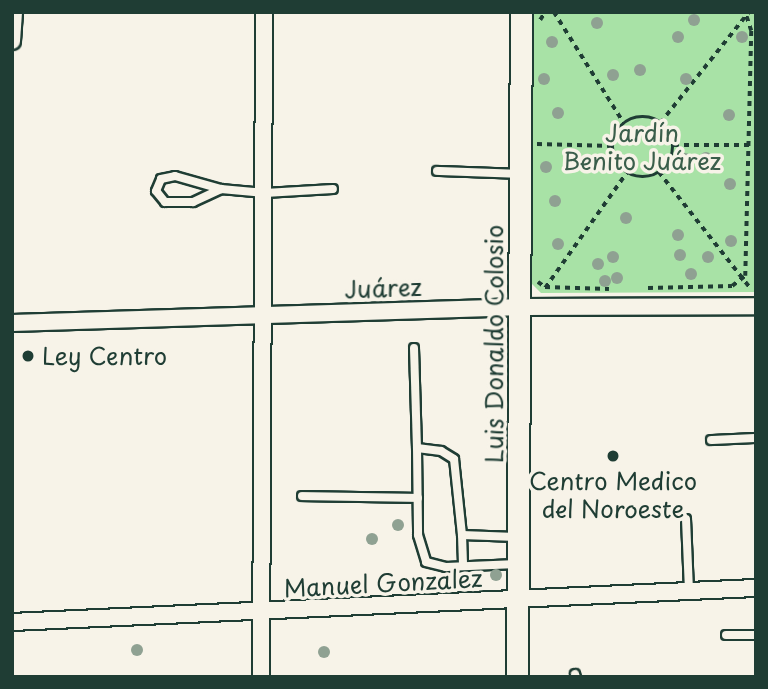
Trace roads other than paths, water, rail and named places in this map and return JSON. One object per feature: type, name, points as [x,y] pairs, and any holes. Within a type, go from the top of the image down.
[{"type":"main road","name":"Luis Donaldo Colosio","points":[[517,677],[521,175],[529,18]]},
{"type":"street","points":[[12,41],[14,12]]},
{"type":"street","points":[[261,677],[264,612],[264,12]]},
{"type":"street","name":"Juárez","points":[[12,323],[755,299]]},
{"type":"street","name":"Manuel Gonzalez","points":[[12,622],[756,588]]},
{"type":"lane","points":[[437,170],[521,175]]},
{"type":"lane","points":[[221,189],[193,202],[165,202],[156,191],[161,179],[167,176],[193,178],[221,189],[265,193],[333,189]]},
{"type":"lane","points":[[414,348],[420,555],[434,566],[518,564]]},
{"type":"lane","points":[[711,440],[756,438]]},
{"type":"lane","points":[[416,448],[441,451],[453,459],[463,565]]},
{"type":"lane","points":[[302,496],[418,498]]},
{"type":"lane","points":[[686,519],[689,591]]},
{"type":"lane","points":[[462,535],[519,537]]},
{"type":"lane","points":[[726,635],[756,635]]},
{"type":"place","name":"Ley Centro","points":[[28,356]]},
{"type":"place","name":"Centro Medico del Noroeste","points":[[613,456]]},
{"type":"park label","name":"Jardín Benito Juárez","points":[[642,147]]}]
